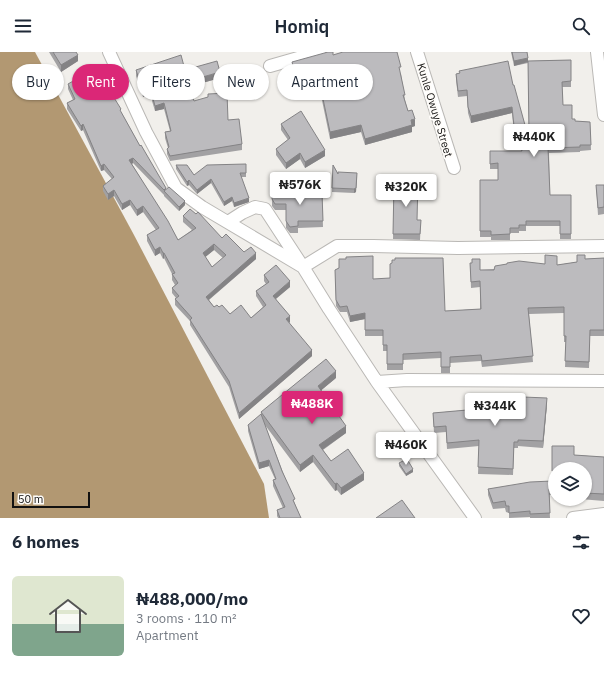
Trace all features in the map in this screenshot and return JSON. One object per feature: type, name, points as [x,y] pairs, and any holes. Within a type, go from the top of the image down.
[{"type":"street","points":[[109,52],[146,132],[176,188],[202,207],[303,267]]},
{"type":"street","points":[[270,66],[319,52]]},
{"type":"street","name":"Kunle Owuye Street","points":[[418,52],[454,168]]},
{"type":"street","points":[[597,52],[604,115]]},
{"type":"street","points":[[228,222],[255,207],[265,209],[377,382],[475,518]]},
{"type":"street","points":[[303,267],[337,246],[458,248],[604,246]]},
{"type":"street","points":[[377,382],[406,380],[604,381]]},
{"type":"street","points":[[573,518],[604,514]]},
{"type":"shaded area","points":[[0,52],[35,52],[41,64],[12,64],[12,100],[61,100],[134,235],[264,484],[269,518],[0,518]]},
{"type":"building","points":[[53,52],[76,52],[78,55],[63,64],[60,64]]},
{"type":"building","points":[[328,52],[333,52],[333,55],[343,52],[397,52],[405,95],[403,95],[408,111],[412,110],[415,119],[411,120],[412,125],[365,139],[361,125],[330,132],[323,100],[373,100],[373,64],[293,64],[292,62]]},
{"type":"building","points":[[512,52],[527,52],[528,58],[514,61]]},
{"type":"building","points":[[181,55],[183,64],[154,64]]},
{"type":"building","points":[[571,60],[571,81],[562,82],[563,105],[572,105],[572,119],[575,119],[575,121],[590,122],[591,145],[580,145],[580,147],[548,148],[550,195],[571,195],[571,234],[560,234],[560,221],[526,221],[526,225],[519,225],[519,228],[510,228],[510,234],[491,235],[491,231],[480,231],[480,180],[498,180],[498,163],[490,164],[490,151],[522,151],[519,134],[529,133],[528,61]]},
{"type":"building","points":[[217,61],[218,64],[213,64],[213,74],[205,76],[205,64]]},
{"type":"building","points":[[508,61],[513,85],[525,125],[514,126],[512,107],[471,116],[468,107],[467,90],[458,91],[456,74],[460,73],[459,71]]},
{"type":"building","points":[[72,82],[72,93],[68,84]]},
{"type":"building","points":[[208,94],[213,94],[213,100],[227,100],[228,120],[239,119],[242,144],[170,156],[167,149],[169,147],[165,132],[171,131],[164,103],[155,106],[153,100],[205,100],[205,98],[208,97]]},
{"type":"building","points":[[73,100],[115,100],[140,146],[141,145],[166,188],[164,190],[133,158],[129,160],[168,221],[178,240],[196,228],[183,216],[190,209],[196,214],[198,212],[222,238],[226,234],[244,252],[251,247],[256,253],[206,297],[214,307],[217,305],[219,307],[222,305],[230,314],[241,305],[251,318],[266,305],[256,291],[269,282],[264,275],[276,265],[290,281],[273,296],[290,316],[286,319],[312,350],[239,413],[229,381],[190,320],[192,318],[175,299],[179,296],[172,288],[178,283],[172,274],[175,273],[160,247],[155,250],[147,235],[159,228],[143,206],[137,210],[130,200],[122,204],[114,190],[108,194],[103,186],[114,177],[104,164],[101,166],[83,124],[81,126],[67,103]],"holes":[[[214,244],[226,255],[212,267],[203,253]]]},
{"type":"building","points":[[301,111],[325,150],[305,162],[300,153],[286,163],[276,149],[290,138],[281,124]]},
{"type":"building","points":[[246,164],[246,173],[240,173],[249,198],[234,203],[232,197],[224,202],[211,179],[197,190],[189,180],[187,182],[176,165],[187,165],[194,175],[207,165]]},
{"type":"building","points":[[333,165],[338,174],[338,172],[357,173],[356,188],[332,188]]},
{"type":"building","points":[[398,181],[418,181],[417,220],[421,220],[420,234],[393,234],[394,183],[398,183]]},
{"type":"building","points":[[596,185],[604,185],[604,207],[598,208]]},
{"type":"building","points":[[169,187],[185,201],[179,207],[164,191]]},
{"type":"building","points":[[283,188],[299,188],[299,193],[322,193],[323,221],[298,221],[298,226],[290,227],[286,221],[286,204],[275,204],[272,199],[272,194],[284,194]]},
{"type":"building","points":[[545,255],[557,256],[557,265],[577,262],[577,255],[585,255],[585,259],[604,258],[604,330],[590,330],[589,362],[565,361],[566,336],[564,336],[564,307],[528,308],[533,356],[482,361],[481,355],[450,357],[450,367],[441,367],[441,352],[403,354],[403,364],[387,364],[387,345],[383,345],[383,330],[365,330],[365,313],[350,316],[347,306],[340,307],[336,300],[335,270],[339,268],[339,259],[346,259],[346,257],[373,256],[373,279],[390,278],[390,264],[392,263],[392,260],[395,260],[395,258],[443,258],[445,311],[481,309],[480,281],[471,282],[470,263],[472,263],[472,259],[480,259],[480,270],[494,270],[495,266],[519,261],[545,264]]},
{"type":"building","points":[[326,359],[336,371],[318,386],[346,426],[319,445],[331,461],[348,449],[364,473],[341,488],[337,483],[335,484],[313,455],[300,465],[261,412]]},
{"type":"building","points":[[467,396],[486,396],[486,399],[522,401],[523,397],[547,398],[543,441],[518,440],[518,442],[514,442],[513,469],[478,467],[479,440],[447,443],[446,426],[434,427],[433,413],[467,410]]},
{"type":"building","points":[[261,414],[282,471],[295,499],[293,500],[301,518],[280,518],[277,510],[285,507],[273,480],[276,479],[269,460],[259,463],[248,425]]},
{"type":"building","points":[[552,446],[574,446],[574,455],[604,457],[604,494],[592,493],[592,462],[552,462]]},
{"type":"building","points":[[407,459],[413,469],[406,474],[399,463]]},
{"type":"building","points":[[548,481],[548,506],[550,506],[550,513],[530,514],[530,511],[509,513],[509,506],[506,506],[505,501],[493,503],[488,489],[530,482]]},
{"type":"building","points":[[402,500],[415,518],[376,518]]}]
